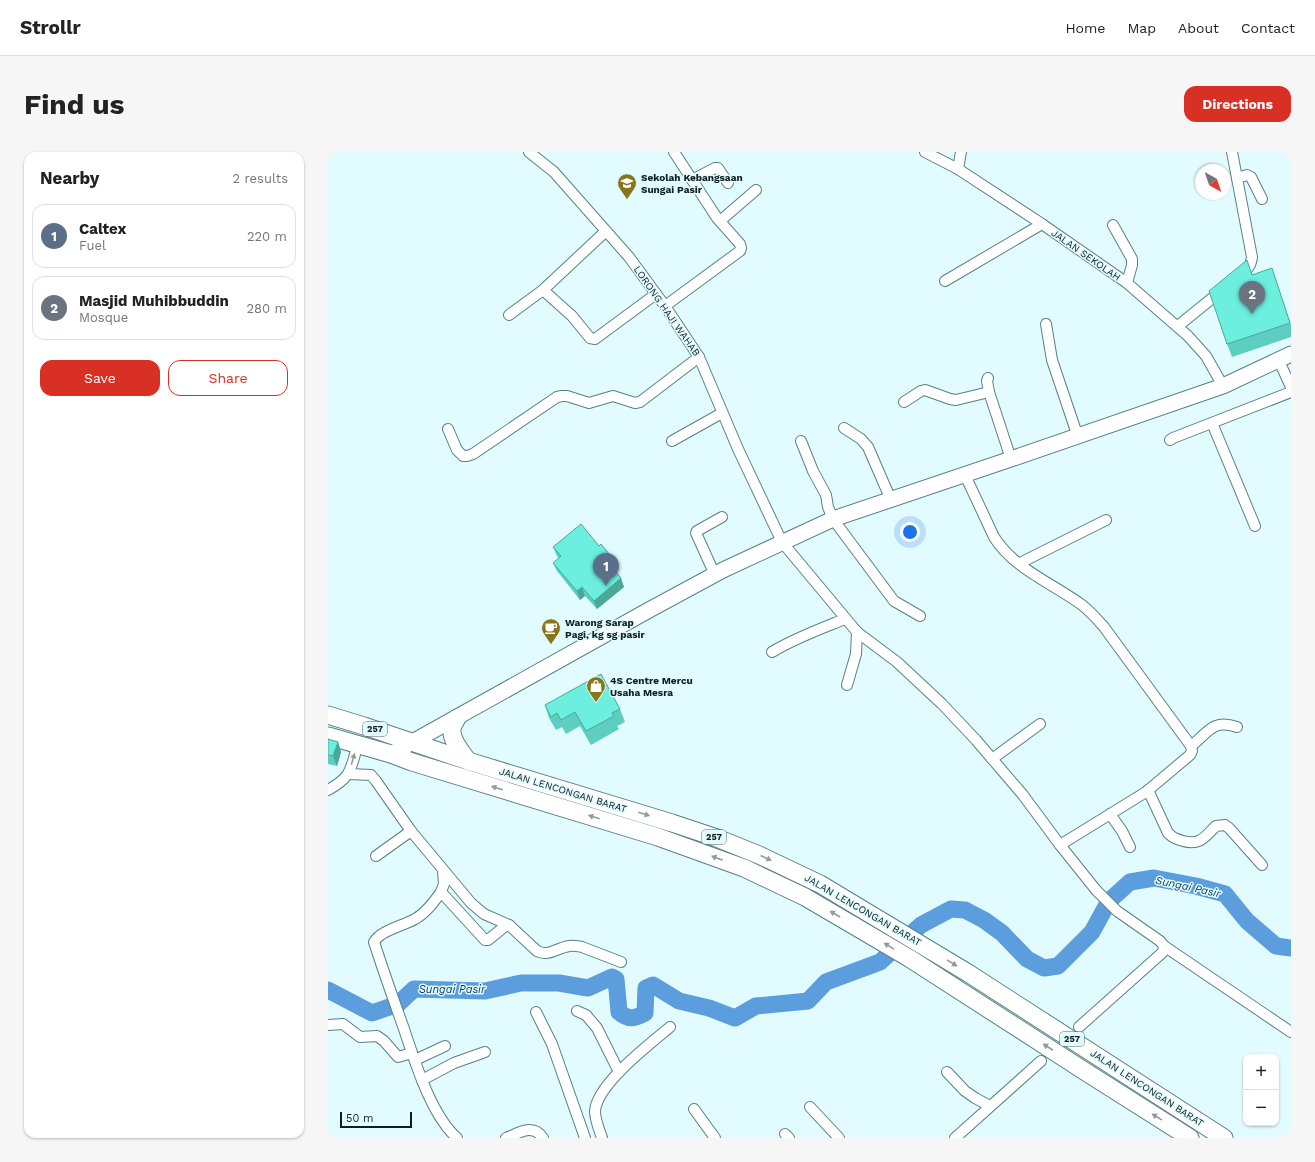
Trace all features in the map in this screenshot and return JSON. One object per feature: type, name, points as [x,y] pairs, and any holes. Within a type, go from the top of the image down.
[{"type":"highway","name":"JALAN LENCONGAN BARAT","points":[[328,716],[364,726],[468,761],[672,823],[717,838],[759,855],[820,884],[878,917],[1047,1023],[1224,1138]]},
{"type":"highway","points":[[457,718],[452,728],[453,736],[468,761]]},
{"type":"highway","name":"JALAN LENCONGAN BARAT","points":[[328,736],[391,754],[412,762],[658,837],[744,868],[805,897],[868,933],[1190,1138]]},
{"type":"main road","points":[[391,754],[600,637],[715,575],[833,519],[1078,437],[1223,386],[1285,358]]},
{"type":"street","name":"LORONG HAJI WAHAB","points":[[529,152],[554,172],[632,261],[665,306],[699,357],[738,449],[782,542],[845,619],[857,632],[897,662],[942,704],[1023,795],[1096,890],[1117,911],[1160,941],[1164,946],[1291,1032]]},
{"type":"street","points":[[665,306],[740,251],[741,248],[740,244],[720,221],[674,152]]},
{"type":"street","name":"JALAN SEKOLAH","points":[[925,152],[958,169],[1042,224],[1126,283],[1188,336],[1206,356],[1223,386]]},
{"type":"street","points":[[958,169],[961,152]]},
{"type":"street","points":[[1178,326],[1247,269],[1251,264],[1252,257],[1232,152]]},
{"type":"street","points":[[692,180],[715,168],[718,168],[728,183]]},
{"type":"street","points":[[1237,178],[1247,175],[1251,176],[1262,199]]},
{"type":"street","points":[[720,221],[756,190]]},
{"type":"street","points":[[945,281],[1042,224]]},
{"type":"street","points":[[1113,225],[1132,259],[1132,265],[1126,283]]},
{"type":"street","points":[[509,315],[543,290],[606,231]]},
{"type":"street","points":[[543,290],[572,316],[592,340],[656,294]]},
{"type":"street","points":[[1046,324],[1052,360],[1078,437]]},
{"type":"street","points":[[448,430],[457,450],[463,456],[467,456],[473,454],[557,397],[567,396],[590,403],[613,396],[635,404],[640,402],[699,357]]},
{"type":"street","points":[[1285,358],[1291,387]]},
{"type":"street","points":[[988,378],[987,381],[989,392],[1012,459]]},
{"type":"street","points":[[904,402],[925,390],[956,400],[989,392]]},
{"type":"street","points":[[1170,440],[1291,392]]},
{"type":"street","points":[[672,441],[722,413]]},
{"type":"street","points":[[1212,423],[1255,526]]},
{"type":"street","points":[[844,428],[861,439],[868,447],[891,500]]},
{"type":"street","points":[[801,440],[813,471],[826,495],[828,507],[833,519],[894,601],[920,616]]},
{"type":"street","points":[[965,475],[994,537],[1005,552],[1092,614],[1104,627],[1191,746],[1192,751],[1190,755],[1148,790],[1060,845]]},
{"type":"street","points":[[715,575],[696,531],[722,517]]},
{"type":"street","points":[[1020,563],[1106,520]]},
{"type":"street","points":[[772,652],[790,641],[845,619]]},
{"type":"street","points":[[847,685],[856,654],[857,632]]},
{"type":"street","points":[[992,759],[1040,724]]},
{"type":"street","points":[[1191,746],[1216,725],[1228,725],[1237,728]]},
{"type":"street","points":[[328,790],[342,781],[349,774],[358,744]]},
{"type":"street","points":[[349,774],[371,776],[376,781],[411,831],[443,871],[484,914],[509,925],[542,953],[548,953],[563,948],[576,946],[621,962]]},
{"type":"street","points":[[1148,790],[1168,833],[1174,839],[1189,842],[1200,840],[1207,836],[1216,826],[1225,825],[1262,865]]},
{"type":"street","points":[[1110,814],[1122,831],[1130,847]]},
{"type":"street","points":[[376,856],[411,831]]},
{"type":"street","points":[[443,871],[444,884],[436,900],[416,918],[380,935],[374,942],[422,1080],[443,1122],[457,1138]]},
{"type":"street","points":[[441,892],[485,940],[488,940],[504,927],[509,925]]},
{"type":"street","points":[[1079,1027],[1163,952],[1164,946]]},
{"type":"street","points":[[577,1011],[586,1015],[597,1028],[619,1072]]},
{"type":"street","points":[[536,1012],[552,1044],[585,1138]]},
{"type":"street","points":[[328,1024],[343,1024],[360,1037],[377,1036],[384,1040],[398,1057],[413,1057],[446,1046]]},
{"type":"street","points":[[602,1138],[596,1120],[595,1111],[601,1093],[619,1072],[670,1027]]},
{"type":"street","points":[[422,1080],[454,1063],[485,1052]]},
{"type":"street","points":[[955,1138],[1041,1061]]},
{"type":"street","points":[[948,1072],[965,1091],[990,1106]]},
{"type":"street","points":[[810,1107],[839,1138]]},
{"type":"street","points":[[694,1109],[715,1138]]},
{"type":"street","points":[[506,1138],[524,1130],[538,1132],[543,1138]]},
{"type":"building","points":[[1247,260],[1252,275],[1272,268],[1290,323],[1227,344],[1209,291]]},
{"type":"building","points":[[581,524],[599,546],[601,544],[614,560],[609,564],[621,578],[594,601],[582,587],[577,591],[553,563],[561,556],[553,547]]},
{"type":"building","points":[[601,674],[620,709],[612,713],[614,716],[586,731],[575,712],[561,720],[557,713],[551,717],[545,705]]},
{"type":"building","points":[[328,739],[338,742],[333,756],[328,755]]},
{"type":"waterway","name":"Sungai Pasir","points":[[328,990],[372,1013],[398,1004],[414,989],[485,991],[521,983],[559,983],[588,988],[612,977],[616,979],[619,1012],[626,1016],[632,1018],[645,1013],[646,988],[653,985],[679,1001],[709,1008],[735,1018],[756,1006],[808,1001],[826,982],[880,962],[921,925],[951,909],[965,910],[984,920],[1002,933],[1027,959],[1044,968],[1058,966],[1092,932],[1109,901],[1130,882],[1154,878],[1196,886],[1225,894],[1247,921],[1276,946],[1291,948]]},
{"type":"place","name":"Sekolah Kebangsaan Sungai Pasir","points":[[627,200]]},
{"type":"place","name":"Masjid Muhibbuddin","points":[[1252,314]]},
{"type":"place","name":"Caltex","points":[[606,586]]},
{"type":"place","name":"Warong Sarap Pagi, kg sg pasir","points":[[551,645]]},
{"type":"place","name":"4S Centre Mercu Usaha Mesra","points":[[596,703]]}]
